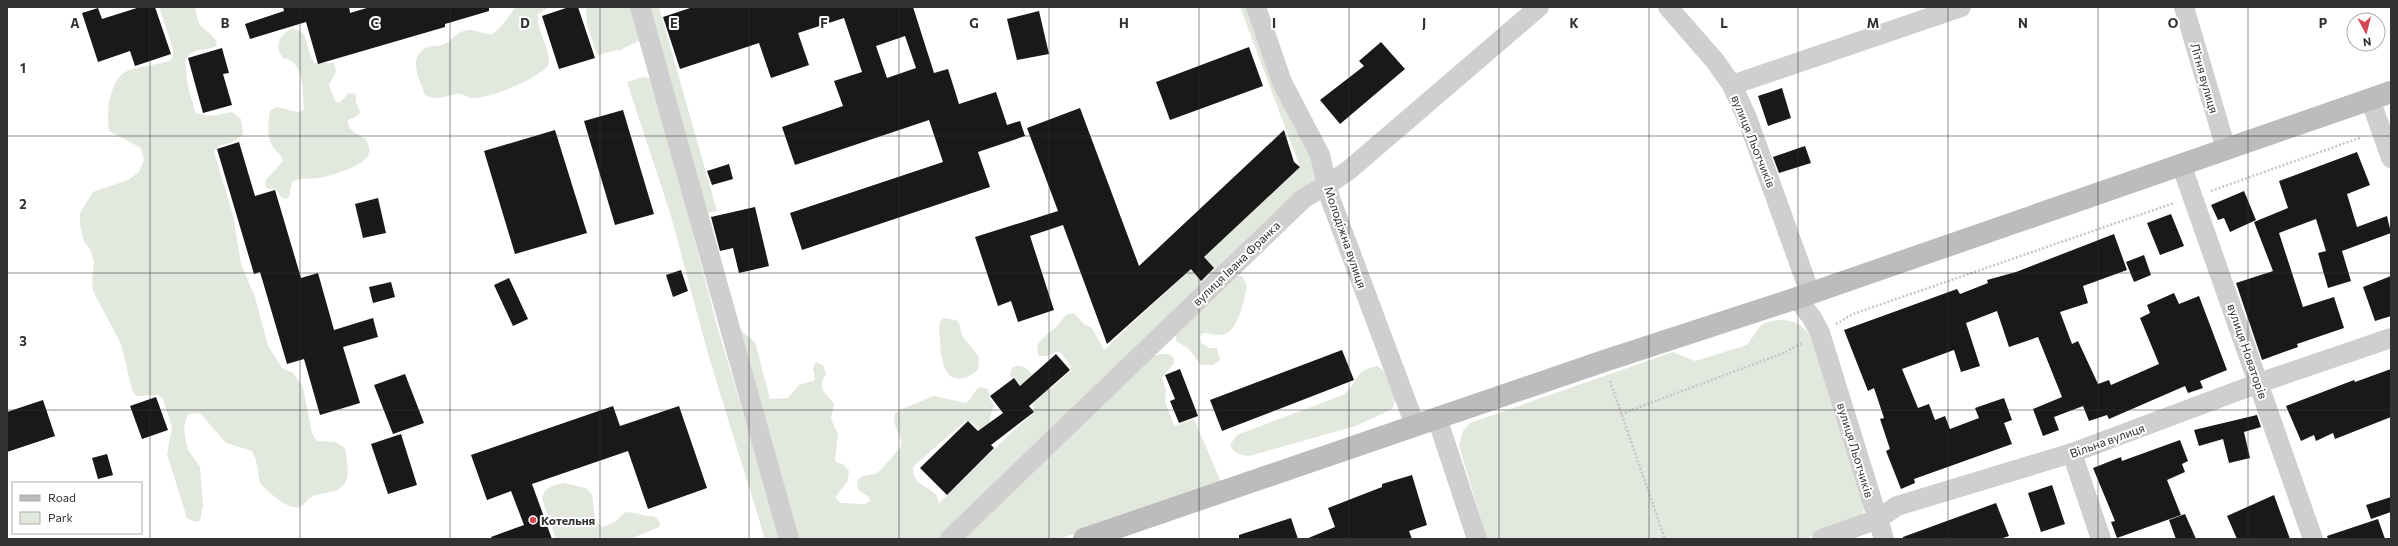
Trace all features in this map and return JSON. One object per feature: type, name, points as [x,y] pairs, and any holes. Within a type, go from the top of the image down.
[{"type":"street","points":[[640,7],[789,539]]},
{"type":"street","name":"Молодіжна вулиця","points":[[1256,7],[1282,82],[1320,155],[1330,198],[1415,425]]},
{"type":"street","name":"вулиця Івана Франка","points":[[950,539],[1304,198],[1328,185],[1539,7]]},
{"type":"street","name":"вулиця Льотчиків","points":[[1668,7],[1714,61],[1732,85],[1749,125],[1804,295],[1812,318],[1820,333],[1884,539]]},
{"type":"street","points":[[1732,85],[1961,7]]},
{"type":"street","name":"Літня вулиця","points":[[2184,7],[2226,149]]},
{"type":"street","points":[[1084,539],[1415,425],[1804,295],[2391,92]]},
{"type":"street","points":[[2370,100],[2391,158]]},
{"type":"street","name":"вулиця Новаторів","points":[[2181,164],[2313,539]]},
{"type":"street","name":"Вільна вулиця","points":[[1822,539],[1878,519],[1897,506],[2072,453],[2259,383],[2391,338]]},
{"type":"street","points":[[1437,418],[1477,539]]},
{"type":"street","points":[[2072,453],[2101,539]]},
{"type":"path","points":[[1621,414],[1786,352],[1853,314],[2272,170],[2381,130]]},
{"type":"path","points":[[1604,361],[1665,539]]},
{"type":"green space","points":[[159,7],[195,7],[198,22],[213,36],[217,42],[216,46],[193,52],[185,60],[188,86],[195,112],[209,116],[232,112],[241,119],[243,134],[234,141],[215,149],[214,152],[233,215],[241,264],[255,297],[268,346],[282,368],[293,373],[303,387],[312,434],[317,441],[335,442],[345,448],[348,471],[342,487],[334,491],[311,497],[300,507],[290,506],[284,503],[260,483],[256,460],[252,451],[226,443],[200,413],[188,414],[184,427],[185,437],[188,450],[200,467],[203,505],[200,521],[195,522],[187,518],[167,454],[172,427],[163,399],[158,395],[136,396],[132,390],[121,344],[93,291],[92,280],[94,262],[90,249],[84,242],[80,225],[80,213],[93,192],[128,180],[139,172],[144,160],[141,148],[109,131],[108,115],[110,97],[113,88],[122,74],[129,70],[169,61],[173,57],[173,49]]},
{"type":"green space","points":[[515,7],[549,7],[538,14],[539,28],[547,48],[549,60],[548,66],[523,82],[501,92],[490,95],[472,98],[457,94],[441,98],[433,98],[425,95],[416,70],[417,57],[420,52],[428,47],[444,44],[461,32],[473,30],[485,34],[494,33],[499,29]]},
{"type":"green space","points":[[586,7],[633,7],[639,41],[618,51],[599,55],[596,52],[587,24]]},
{"type":"green space","points":[[649,7],[659,7],[717,211],[708,213]]},
{"type":"green space","points":[[1240,7],[1251,7],[1321,176],[941,539],[798,539],[739,329],[755,342],[770,399],[788,398],[799,385],[815,380],[813,368],[816,362],[823,365],[826,374],[823,379],[822,387],[834,404],[831,419],[838,434],[835,460],[837,463],[843,464],[849,471],[847,482],[835,497],[841,503],[865,504],[870,501],[868,496],[858,490],[857,481],[859,478],[864,476],[877,473],[901,446],[901,439],[894,418],[895,413],[934,396],[966,403],[980,387],[988,389],[990,399],[994,405],[990,418],[991,428],[983,435],[971,421],[965,421],[913,467],[913,474],[916,479],[934,493],[939,503],[997,446],[1034,413],[1034,407],[1030,397],[1023,387],[1010,375],[1012,368],[1018,366],[1027,369],[1044,387],[1049,390],[1071,371],[1071,366],[1059,351],[1047,356],[1039,356],[1037,350],[1043,338],[1058,325],[1066,315],[1074,313],[1084,324],[1092,328],[1104,350],[1300,167]]},
{"type":"green space","points":[[291,29],[298,30],[305,37],[315,63],[334,63],[336,72],[329,85],[335,101],[339,103],[349,93],[356,94],[356,102],[360,112],[359,115],[348,120],[348,124],[351,130],[366,139],[369,145],[369,150],[367,157],[363,161],[345,170],[319,178],[295,180],[292,182],[289,197],[285,199],[280,196],[277,190],[266,188],[265,181],[283,161],[282,157],[271,144],[268,125],[270,111],[277,107],[298,112],[304,110],[303,86],[299,71],[296,65],[283,58],[280,54],[278,45],[283,35]]},
{"type":"green space","points":[[643,77],[653,80],[717,326],[781,539],[765,539],[708,354],[671,216],[627,82]]},
{"type":"green space","points":[[1234,276],[1242,276],[1247,286],[1242,308],[1235,324],[1226,334],[1219,335],[1203,333],[1200,337],[1201,343],[1209,348],[1217,348],[1220,360],[1213,365],[1201,365],[1189,349],[1176,341],[1176,331]]},
{"type":"green space","points":[[945,318],[956,320],[959,323],[962,336],[979,357],[978,370],[960,379],[953,378],[948,374],[942,359],[939,328],[941,320]]},
{"type":"green space","points":[[1776,320],[1795,322],[1800,325],[1808,333],[1815,344],[1864,505],[1863,514],[1856,522],[1804,539],[1487,539],[1459,446],[1463,431],[1470,423],[1673,352],[1695,361],[1747,345],[1762,324]]},
{"type":"green space","points":[[1168,354],[1174,358],[1174,363],[1162,377],[1166,391],[1165,401],[1174,426],[1194,419],[1221,482],[1059,539],[958,539],[1154,356]]},
{"type":"green space","points":[[1377,366],[1390,379],[1395,398],[1392,409],[1356,426],[1249,456],[1238,454],[1230,445],[1237,435],[1343,395],[1352,386],[1360,374],[1369,368]]},
{"type":"green space","points":[[563,483],[586,488],[592,494],[595,520],[602,527],[615,522],[625,512],[654,516],[660,522],[659,527],[630,539],[556,539],[542,499],[547,489]]},
{"type":"building","points":[[140,7],[155,7],[171,54],[135,66],[130,51],[98,62],[82,13],[98,8],[102,19]]},
{"type":"building","points":[[283,7],[349,7],[350,13],[370,7],[489,7],[489,11],[445,24],[445,27],[318,64],[306,22],[250,39],[245,24],[284,11]]},
{"type":"building","points":[[569,7],[578,7],[595,58],[559,69],[542,16]]},
{"type":"building","points":[[693,7],[913,7],[934,73],[948,69],[959,104],[996,92],[1007,125],[1020,121],[1025,136],[978,152],[990,187],[802,250],[790,213],[943,162],[929,120],[795,165],[782,127],[843,106],[834,81],[862,72],[844,18],[798,33],[809,65],[771,78],[759,43],[680,69],[663,17]],"holes":[[[905,36],[916,68],[887,78],[876,46]]]},
{"type":"building","points":[[1039,11],[1049,54],[1017,60],[1007,19]]},
{"type":"building","points":[[1381,42],[1405,69],[1340,124],[1320,100],[1364,66],[1359,61]]},
{"type":"building","points":[[1249,47],[1263,86],[1170,120],[1156,82]]},
{"type":"building","points":[[222,48],[229,73],[223,74],[232,105],[203,113],[188,58]]},
{"type":"building","points":[[1782,88],[1791,118],[1768,126],[1758,96]]},
{"type":"building","points":[[1080,108],[1139,266],[1284,130],[1294,162],[1300,167],[1204,257],[1214,268],[1201,281],[1191,269],[1107,344],[1063,225],[1030,236],[1054,310],[1018,322],[1011,301],[998,306],[975,237],[1058,211],[1027,128]]},
{"type":"building","points":[[623,110],[654,214],[615,225],[584,121]]},
{"type":"building","points":[[555,130],[587,233],[515,254],[484,151]]},
{"type":"building","points":[[239,142],[255,196],[275,190],[301,278],[318,273],[334,330],[373,318],[378,337],[343,347],[360,403],[320,415],[304,359],[287,364],[260,272],[254,274],[217,149]]},
{"type":"building","points":[[1805,146],[1811,163],[1779,173],[1773,157]]},
{"type":"building","points":[[2357,152],[2370,185],[2347,194],[2357,227],[2387,216],[2391,233],[2342,251],[2351,281],[2328,288],[2318,253],[2326,251],[2316,219],[2279,233],[2303,307],[2334,297],[2344,328],[2297,344],[2298,347],[2262,360],[2236,283],[2273,271],[2254,222],[2288,208],[2279,181]]},
{"type":"building","points":[[729,164],[733,179],[712,185],[707,171]]},
{"type":"building","points":[[2244,191],[2256,220],[2230,232],[2224,218],[2218,220],[2211,205]]},
{"type":"building","points":[[378,198],[386,233],[363,238],[355,204]]},
{"type":"building","points":[[755,207],[769,266],[739,273],[733,248],[720,251],[711,217]]},
{"type":"building","points":[[2171,214],[2184,246],[2160,255],[2147,223]]},
{"type":"building","points":[[2114,234],[2127,270],[2083,286],[2088,303],[2060,312],[2072,344],[2078,341],[2098,384],[2109,380],[2111,385],[2159,364],[2140,318],[2150,313],[2147,305],[2174,293],[2179,304],[2199,296],[2227,370],[2200,381],[2203,388],[2188,393],[2185,386],[2109,419],[2107,415],[2089,421],[2083,406],[2054,417],[2059,430],[2043,436],[2033,409],[2062,397],[2038,337],[2009,347],[1997,311],[1966,323],[1980,366],[1961,372],[1954,350],[1902,369],[1918,408],[1929,404],[1935,420],[1945,416],[1950,429],[1979,418],[1975,408],[2004,398],[2012,420],[2004,423],[2012,444],[1914,479],[1915,483],[1901,489],[1886,451],[1890,449],[1880,419],[1884,418],[1874,388],[1868,391],[1844,330],[1957,289],[1960,294],[1988,283],[1987,280],[2016,272]]},
{"type":"building","points":[[2144,255],[2151,275],[2134,282],[2126,262]]},
{"type":"building","points":[[681,270],[688,291],[673,297],[666,275]]},
{"type":"building","points":[[2391,276],[2391,316],[2375,321],[2363,287]]},
{"type":"building","points":[[509,278],[528,319],[513,326],[494,285]]},
{"type":"building","points":[[391,282],[395,297],[373,303],[369,287]]},
{"type":"building","points":[[1342,350],[1354,380],[1222,431],[1210,400]]},
{"type":"building","points":[[1056,354],[1070,370],[1029,406],[1034,412],[991,445],[994,448],[947,495],[920,468],[968,421],[978,431],[1003,413],[990,396],[1014,378],[1020,386]]},
{"type":"building","points":[[1180,369],[1198,416],[1179,423],[1170,401],[1175,399],[1165,375]]},
{"type":"building","points":[[2391,369],[2391,417],[2335,439],[2333,433],[2316,441],[2314,435],[2301,441],[2286,406],[2354,380],[2355,382]]},
{"type":"building","points":[[405,374],[424,423],[393,434],[374,385]]},
{"type":"building","points":[[156,397],[168,430],[142,439],[130,406]]},
{"type":"building","points":[[43,400],[55,436],[7,452],[7,412]]},
{"type":"building","points":[[613,406],[620,426],[679,406],[707,488],[648,509],[628,451],[532,484],[552,539],[492,539],[491,537],[524,525],[511,491],[487,500],[471,455]]},
{"type":"building","points":[[2257,415],[2261,427],[2244,432],[2250,458],[2229,463],[2223,439],[2199,446],[2194,430]]},
{"type":"building","points":[[401,434],[417,485],[388,494],[371,444]]},
{"type":"building","points":[[2180,440],[2188,461],[2182,464],[2185,472],[2167,480],[2181,515],[2117,538],[2111,522],[2115,521],[2093,468],[2121,457],[2122,461]]},
{"type":"building","points":[[107,454],[113,475],[98,479],[92,458]]},
{"type":"building","points":[[1412,475],[1427,525],[1409,531],[1412,539],[1306,539],[1335,527],[1328,508],[1382,487],[1382,484]]},
{"type":"building","points":[[2052,485],[2065,524],[2041,532],[2028,493]]},
{"type":"building","points":[[2274,495],[2290,539],[2237,539],[2227,516]]},
{"type":"building","points":[[2391,497],[2391,512],[2371,519],[2366,505]]},
{"type":"building","points":[[1996,503],[2009,536],[2000,539],[1903,539],[1903,537]]},
{"type":"building","points":[[2185,514],[2196,539],[2176,539],[2169,520]]},
{"type":"building","points":[[1291,518],[1298,539],[1239,539],[1239,535]]},
{"type":"building","points":[[2378,519],[2385,539],[2328,539],[2327,536]]},
{"type":"place","name":"Котельня","points":[[533,520]]}]
